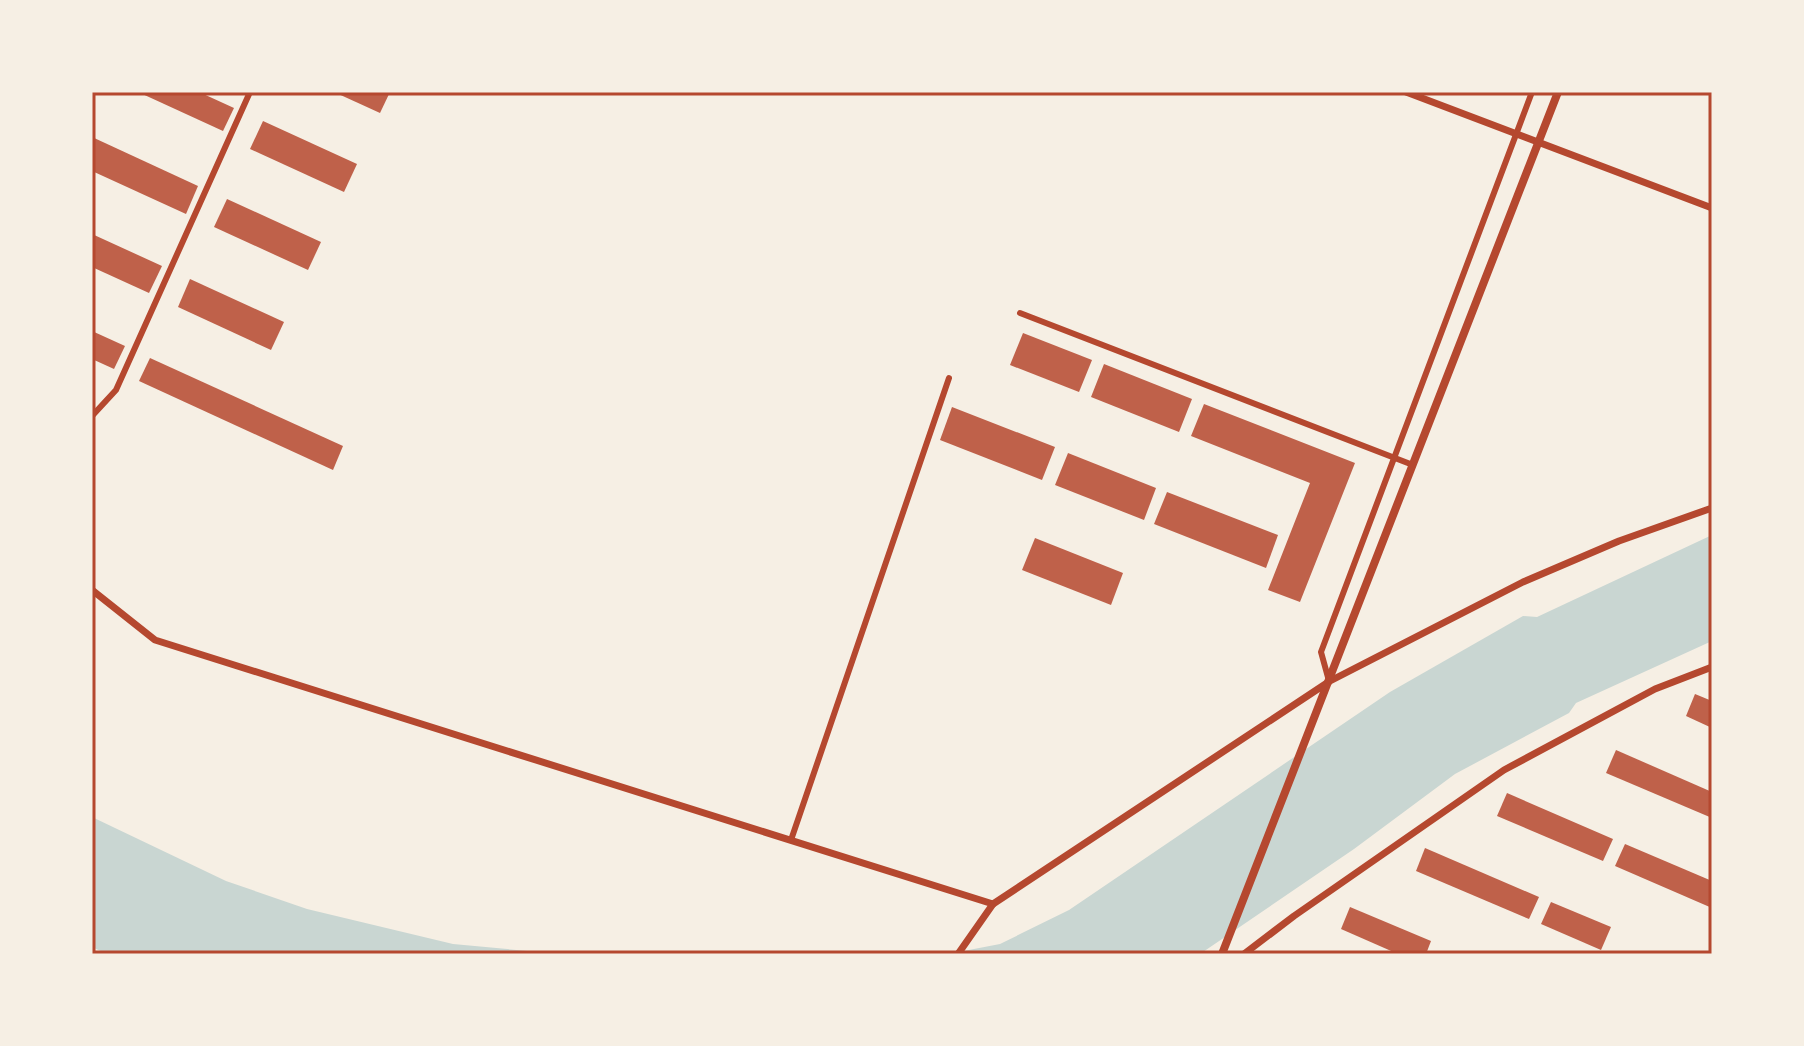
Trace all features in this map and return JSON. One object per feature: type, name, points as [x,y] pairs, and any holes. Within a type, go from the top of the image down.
[{"type":"main road","points":[[1224,950],[1558,92]]},
{"type":"street","points":[[92,416],[116,390],[250,92]]},
{"type":"street","points":[[1406,92],[1712,208]]},
{"type":"street","points":[[1330,681],[1321,652],[1532,92]]},
{"type":"street","points":[[1020,313],[1413,465]]},
{"type":"street","points":[[791,840],[949,378]]},
{"type":"street","points":[[958,954],[993,904],[1330,681],[1523,582],[1619,541],[1712,508]]},
{"type":"street","points":[[92,590],[155,640],[993,904]]},
{"type":"street","points":[[1244,954],[1504,770],[1655,689],[1712,667]]},
{"type":"shaded area","points":[[1712,535],[1712,641],[1576,703],[1569,713],[1455,774],[1354,849],[1200,954],[948,954],[1000,944],[1069,910],[1390,692],[1523,616],[1537,617]]},
{"type":"shaded area","points":[[92,817],[226,881],[307,909],[453,944],[560,954],[107,954],[92,947]]},
{"type":"building","points":[[138,92],[199,92],[234,108],[223,131]]},
{"type":"building","points":[[334,92],[390,92],[380,113]]},
{"type":"building","points":[[263,121],[357,164],[344,192],[250,149]]},
{"type":"building","points":[[92,137],[198,186],[186,214],[92,171]]},
{"type":"building","points":[[227,199],[321,242],[308,270],[214,227]]},
{"type":"building","points":[[92,234],[162,266],[149,293],[92,267]]},
{"type":"building","points":[[190,279],[284,322],[271,350],[178,307]]},
{"type":"building","points":[[92,331],[125,346],[114,369],[92,359]]},
{"type":"building","points":[[1023,333],[1092,360],[1079,392],[1010,365]]},
{"type":"building","points":[[150,358],[343,446],[333,470],[139,381]]},
{"type":"building","points":[[1104,364],[1192,399],[1179,432],[1091,397]]},
{"type":"building","points":[[1204,404],[1355,463],[1300,602],[1268,590],[1310,483],[1191,436]]},
{"type":"building","points":[[952,407],[1055,447],[1042,480],[940,440]]},
{"type":"building","points":[[1068,453],[1156,488],[1144,520],[1055,485]]},
{"type":"building","points":[[1167,492],[1278,535],[1266,568],[1154,524]]},
{"type":"building","points":[[1035,538],[1123,573],[1111,605],[1022,570]]},
{"type":"building","points":[[1695,694],[1712,701],[1712,728],[1686,716]]},
{"type":"building","points":[[1616,750],[1712,792],[1712,818],[1606,773]]},
{"type":"building","points":[[1507,793],[1613,839],[1603,861],[1497,816]]},
{"type":"building","points":[[1625,844],[1712,881],[1712,908],[1615,866]]},
{"type":"building","points":[[1425,848],[1539,897],[1529,919],[1416,871]]},
{"type":"building","points":[[1551,902],[1611,927],[1601,950],[1541,924]]},
{"type":"building","points":[[1350,907],[1431,941],[1426,954],[1398,954],[1341,929]]}]
